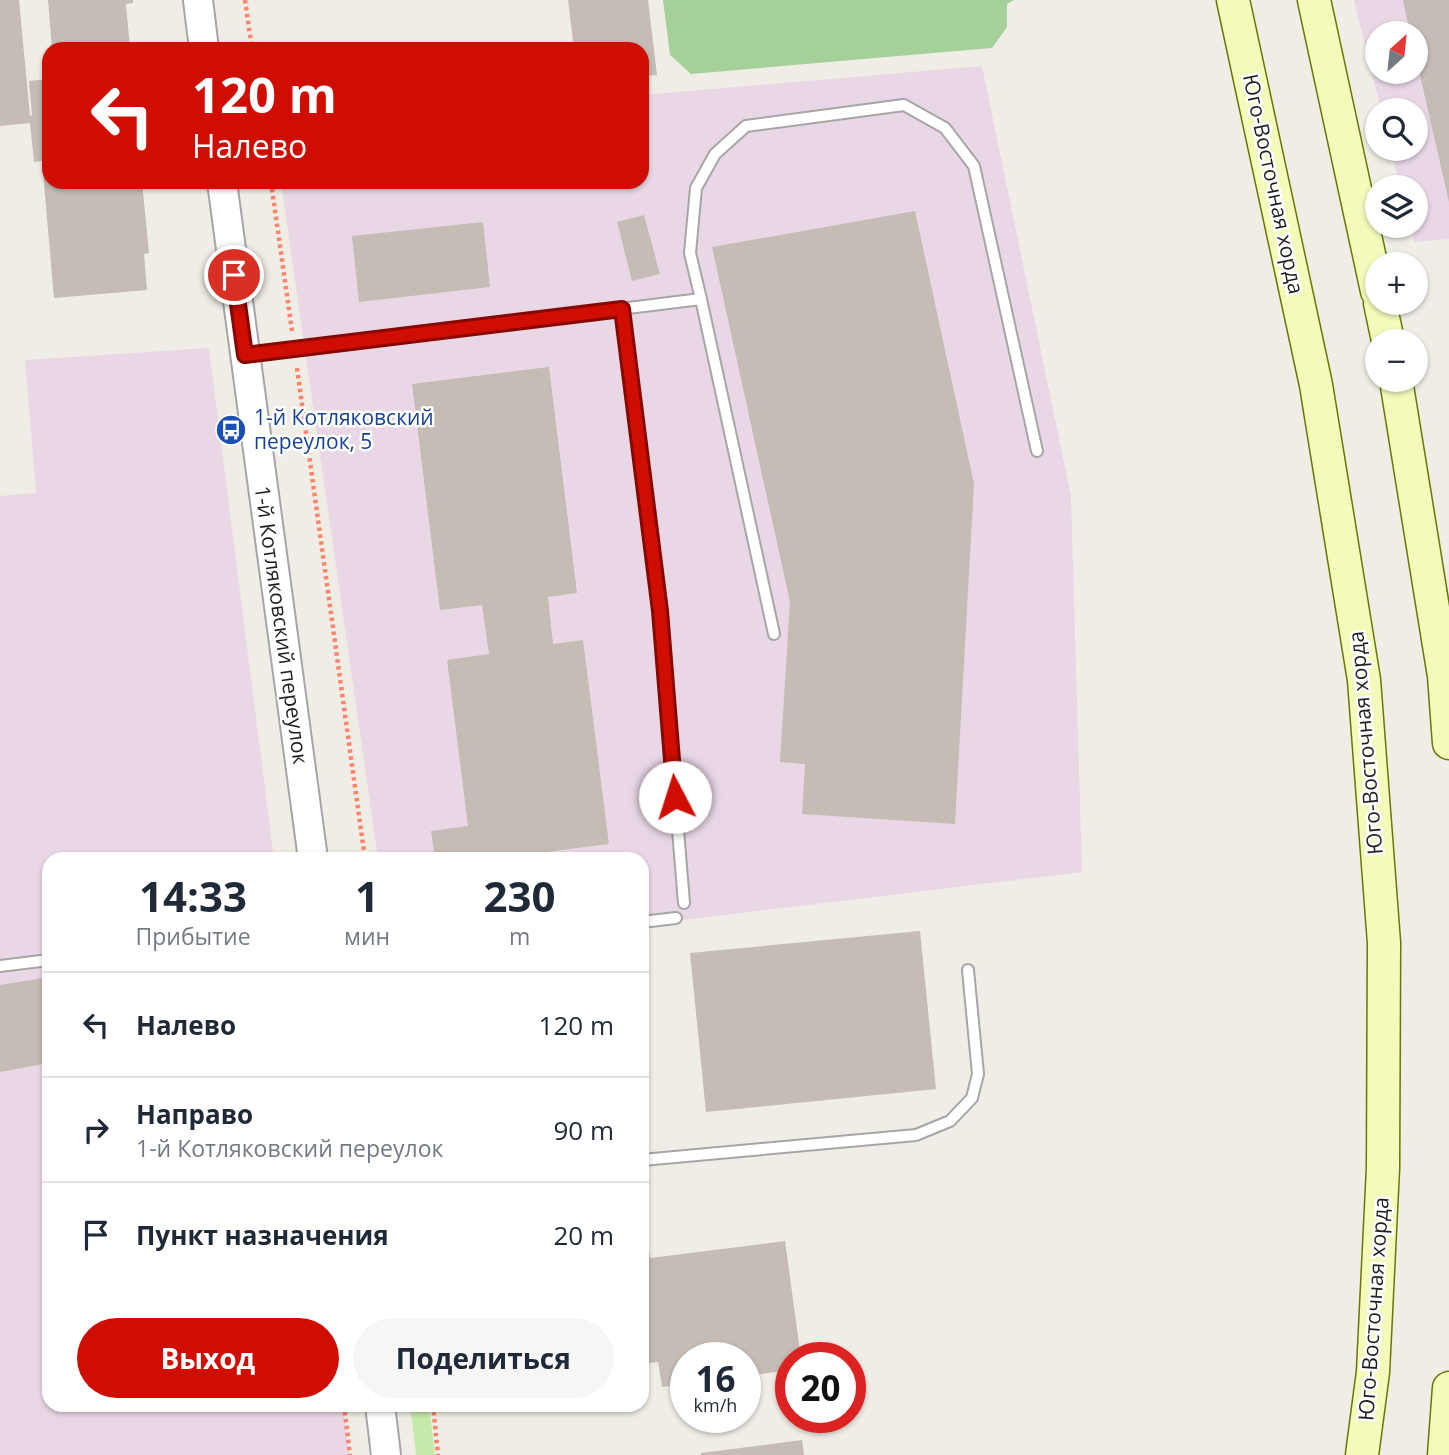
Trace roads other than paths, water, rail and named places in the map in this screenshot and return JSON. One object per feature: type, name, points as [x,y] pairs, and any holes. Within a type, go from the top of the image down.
[{"type":"main road","name":"Юго-Восточная хорда","points":[[1233,0],[1316,385],[1364,680],[1384,956],[1382,1182],[1373,1371],[1362,1455]]},
{"type":"main road","points":[[1314,0],[1369,252]]},
{"type":"main road","points":[[1398,392],[1444,676],[1449,743]]},
{"type":"main road","points":[[1444,1455],[1449,1388]]},
{"type":"street","points":[[198,0],[203,42]]},
{"type":"street","name":"1-й Котляковский переулок","points":[[223,189],[312,852]]},
{"type":"street","points":[[381,1412],[386,1455]]},
{"type":"lane","points":[[774,634],[690,253],[696,188],[715,154],[746,126],[904,105],[945,128],[974,166],[1037,451]]},
{"type":"lane","points":[[245,355],[701,299]]},
{"type":"lane","points":[[622,309],[660,611],[684,902]]},
{"type":"lane","points":[[649,921],[676,918]]},
{"type":"lane","points":[[0,966],[42,961]]},
{"type":"lane","points":[[649,1159],[916,1135],[950,1121],[972,1098],[978,1074],[968,970]]},
{"type":"place","name":"1-й Котляковский переулок, 5","points":[[231,430]]}]
